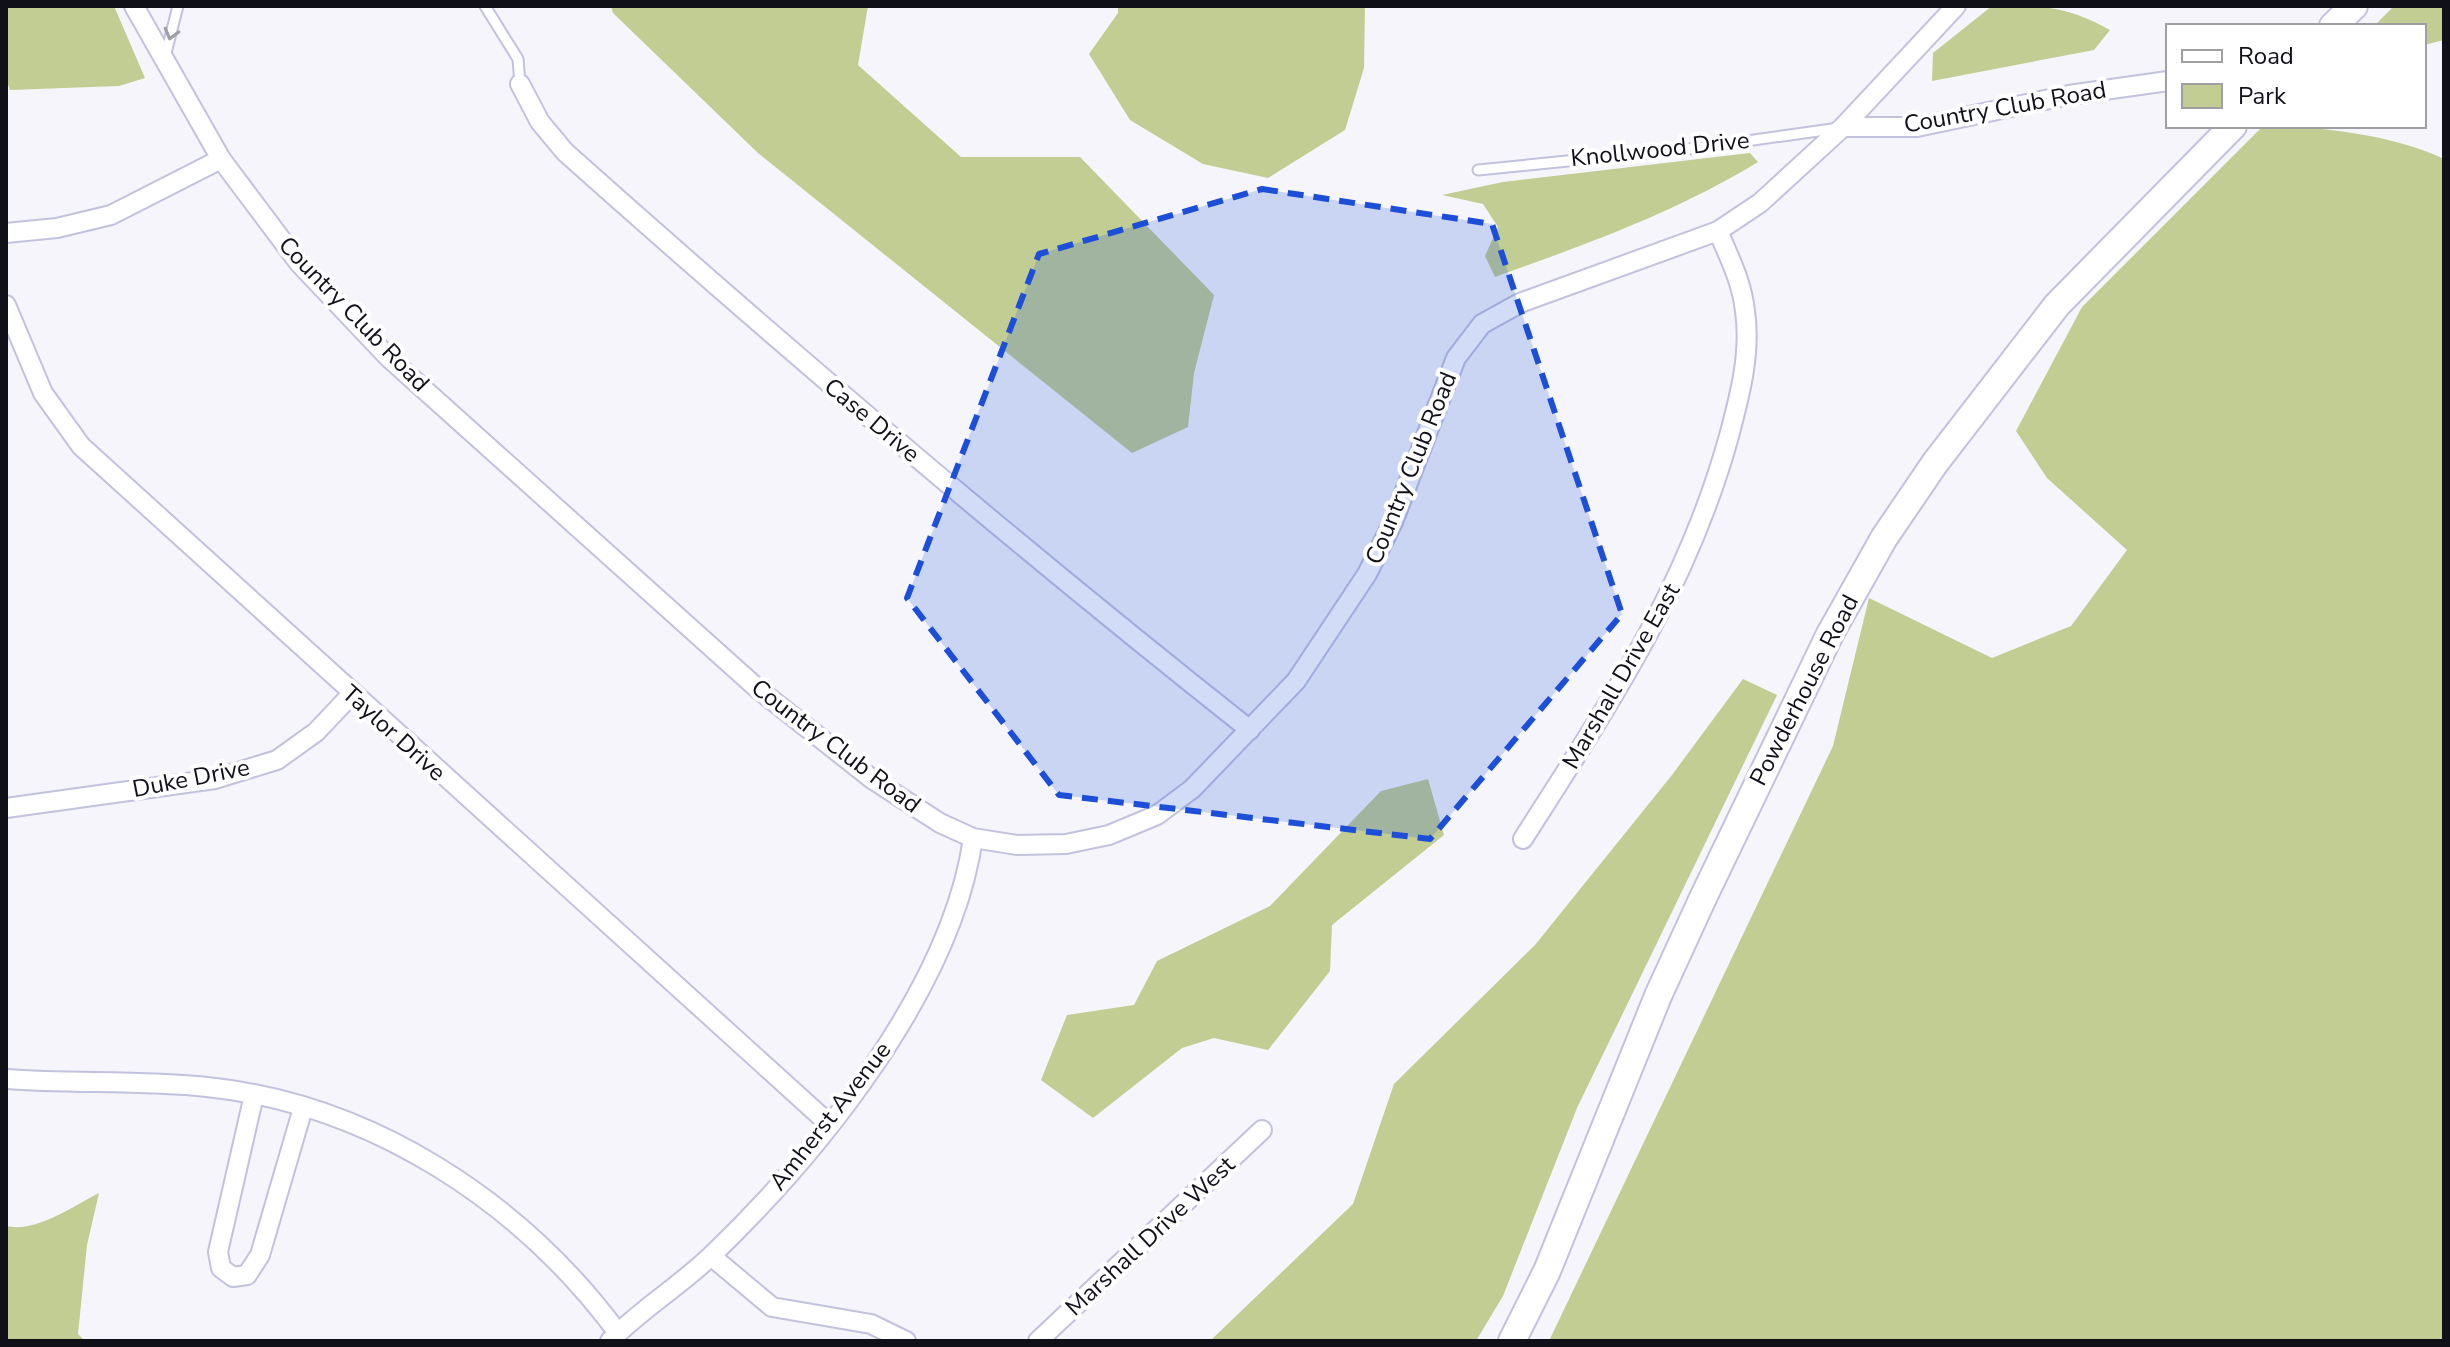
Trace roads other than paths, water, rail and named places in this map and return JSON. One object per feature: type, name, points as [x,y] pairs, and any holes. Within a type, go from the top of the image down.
[{"type":"street","name":"Country Club Road","points":[[134,6],[221,159],[299,263],[388,357],[758,689],[872,779],[940,823],[973,838],[1017,845],[1054,844],[1109,835],[1157,815],[1192,789],[1296,681],[1367,574],[1393,522],[1456,358],[1467,339],[1482,324],[1520,303],[1718,231],[1760,203],[1843,127],[1917,127],[2069,95],[2166,81]]},
{"type":"street","points":[[1843,127],[1956,6]]},
{"type":"street","points":[[2335,24],[2354,6]]},
{"type":"street","name":"Case Drive","points":[[520,84],[540,122],[565,152],[762,328],[1071,589],[1250,730]]},
{"type":"street","name":"Powderhouse Road","points":[[1512,1341],[1547,1271],[1652,1010],[1702,900],[1830,634],[1884,538],[1935,463],[2057,305],[2231,128]]},
{"type":"street","points":[[6,233],[57,228],[111,215],[221,159]]},
{"type":"street","name":"Marshall Drive East","points":[[1523,839],[1641,651],[1668,602],[1712,495],[1741,390],[1747,350],[1746,313],[1740,282],[1718,231]]},
{"type":"street","name":"Taylor Drive","points":[[6,305],[43,393],[81,446],[351,695],[828,1123]]},
{"type":"street","name":"Duke Drive","points":[[6,808],[215,779],[277,760],[316,732],[351,695]]},
{"type":"street","name":"Amherst Avenue","points":[[614,1337],[711,1256],[784,1179],[875,1064],[938,956],[959,904],[973,838]]},
{"type":"street","points":[[6,1079],[153,1083],[254,1095],[303,1108],[391,1140],[487,1198],[543,1245],[586,1290],[614,1337]]},
{"type":"street","points":[[254,1095],[218,1252],[221,1268],[233,1277],[247,1275],[260,1255],[303,1108]]},
{"type":"street","name":"Marshall Drive West","points":[[1038,1341],[1262,1130]]},
{"type":"street","points":[[711,1256],[772,1307],[871,1324],[906,1341]]},
{"type":"lane","points":[[164,63],[178,6]]},
{"type":"lane","points":[[485,6],[518,59],[520,84]]},
{"type":"lane","name":"Knollwood Drive","points":[[1478,170],[1697,148],[1843,127]]}]
